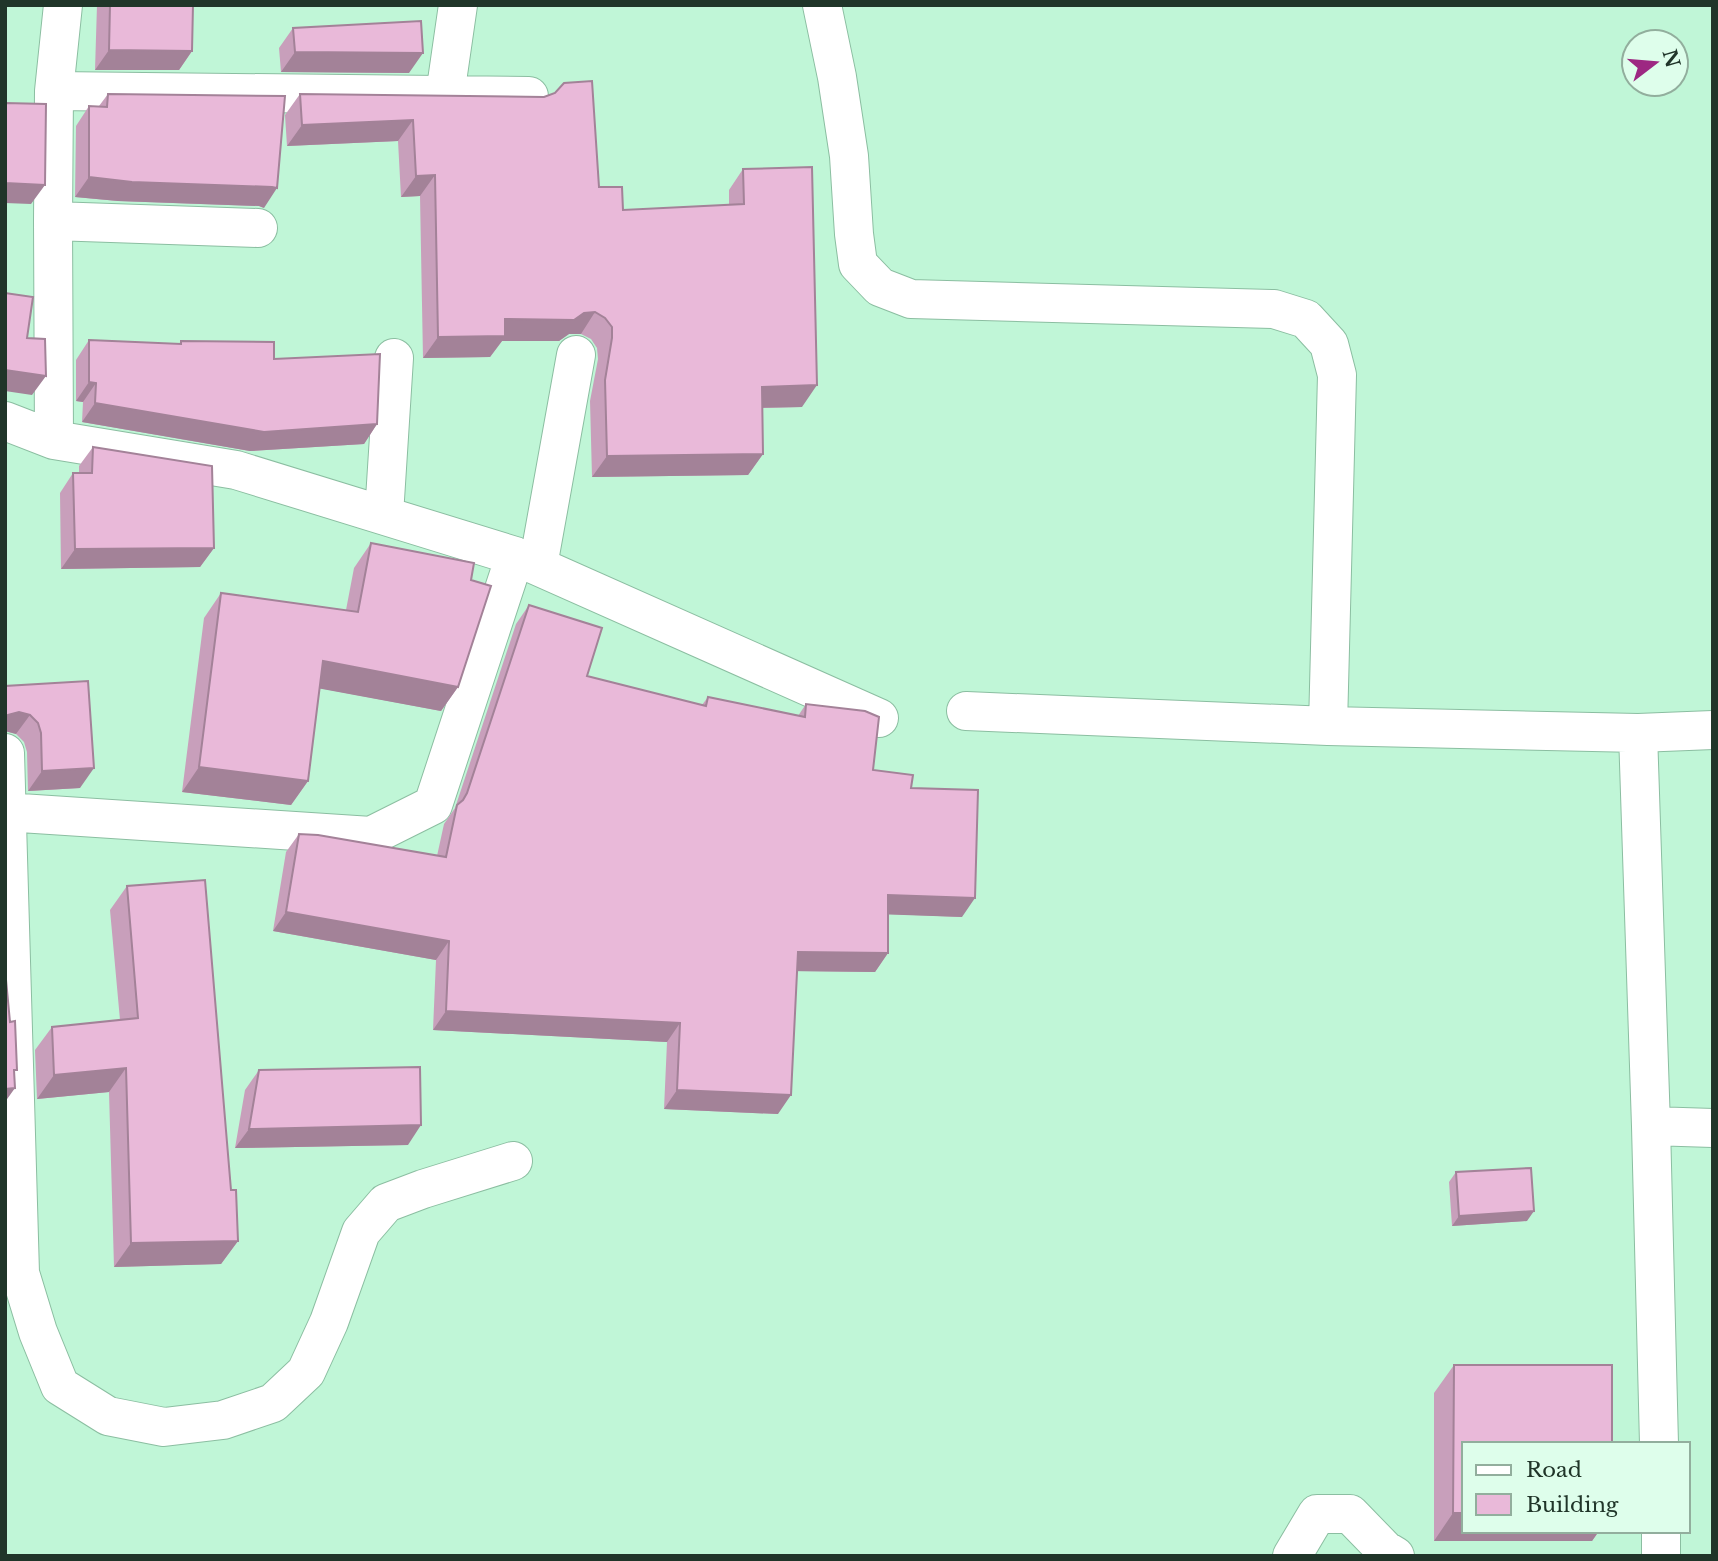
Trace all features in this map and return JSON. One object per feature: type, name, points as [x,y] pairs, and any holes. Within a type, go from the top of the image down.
[{"type":"street","points":[[54,440],[54,91],[63,5]]},
{"type":"street","points":[[445,95],[458,5]]},
{"type":"street","points":[[822,5],[849,156],[858,264],[880,287],[911,299],[1274,309],[1307,319],[1329,344],[1337,375],[1328,726]]},
{"type":"street","points":[[54,91],[529,96]]},
{"type":"street","points":[[53,221],[258,228]]},
{"type":"street","points":[[6,812],[371,836],[433,805],[527,561],[576,355]]},
{"type":"street","points":[[384,515],[394,358]]},
{"type":"street","points":[[5,421],[54,440],[236,470],[527,561],[879,718]]},
{"type":"street","points":[[966,711],[1328,726],[1638,733],[1713,730]]},
{"type":"street","points":[[1638,733],[1659,1442]]},
{"type":"street","points":[[5,753],[20,1273],[38,1332],[60,1386],[108,1416],[164,1427],[223,1420],[273,1403],[306,1372],[329,1322],[361,1232],[386,1203],[513,1161]]},
{"type":"street","points":[[1651,1126],[1713,1128]]},
{"type":"street","points":[[1292,1556],[1317,1514],[1350,1514],[1385,1550],[1395,1556]]},
{"type":"street","points":[[1661,1533],[1661,1556]]},
{"type":"building","points":[[110,5],[193,5],[192,51],[109,50]]},
{"type":"building","points":[[421,21],[423,53],[295,52],[293,28]]},
{"type":"building","points":[[592,81],[599,187],[622,187],[623,210],[744,204],[743,169],[812,167],[817,385],[762,387],[763,454],[607,456],[605,380],[612,327],[605,318],[595,312],[584,313],[574,320],[505,319],[505,336],[438,337],[435,175],[416,176],[413,120],[302,125],[300,94],[544,97],[555,93],[564,83]]},
{"type":"building","points":[[108,94],[285,96],[277,188],[132,182],[89,177],[89,106],[107,107]]},
{"type":"building","points":[[5,103],[46,104],[45,185],[5,183]]},
{"type":"building","points":[[5,293],[33,297],[27,338],[45,339],[46,376],[5,370]]},
{"type":"building","points":[[89,340],[181,344],[181,341],[274,342],[274,359],[380,354],[377,424],[264,432],[95,403],[96,383],[89,382]]},
{"type":"building","points":[[93,447],[212,466],[214,548],[75,549],[73,473],[92,473]]},
{"type":"building","points":[[371,543],[474,563],[471,580],[491,586],[458,687],[323,661],[308,781],[199,767],[221,593],[358,612]]},
{"type":"building","points":[[529,605],[602,628],[587,676],[706,706],[708,697],[805,717],[806,704],[865,711],[879,717],[873,770],[913,775],[911,788],[978,790],[975,898],[888,895],[888,953],[798,952],[791,1095],[677,1090],[680,1023],[446,1011],[449,941],[286,912],[299,834],[446,857],[457,805],[467,793]]},
{"type":"building","points":[[88,681],[94,768],[42,771],[41,733],[38,723],[30,715],[19,712],[5,717],[5,686]]},
{"type":"building","points":[[205,880],[231,1190],[236,1190],[238,1241],[131,1243],[126,1068],[54,1075],[52,1027],[138,1018],[127,886]]},
{"type":"building","points":[[5,969],[10,1022],[15,1021],[17,1070],[14,1070],[15,1088],[5,1089]]},
{"type":"building","points":[[420,1067],[421,1125],[249,1129],[259,1070]]},
{"type":"building","points":[[1531,1168],[1534,1211],[1459,1216],[1456,1172]]},
{"type":"building","points":[[1454,1365],[1612,1365],[1612,1442],[1462,1442],[1462,1513],[1453,1513]]}]
